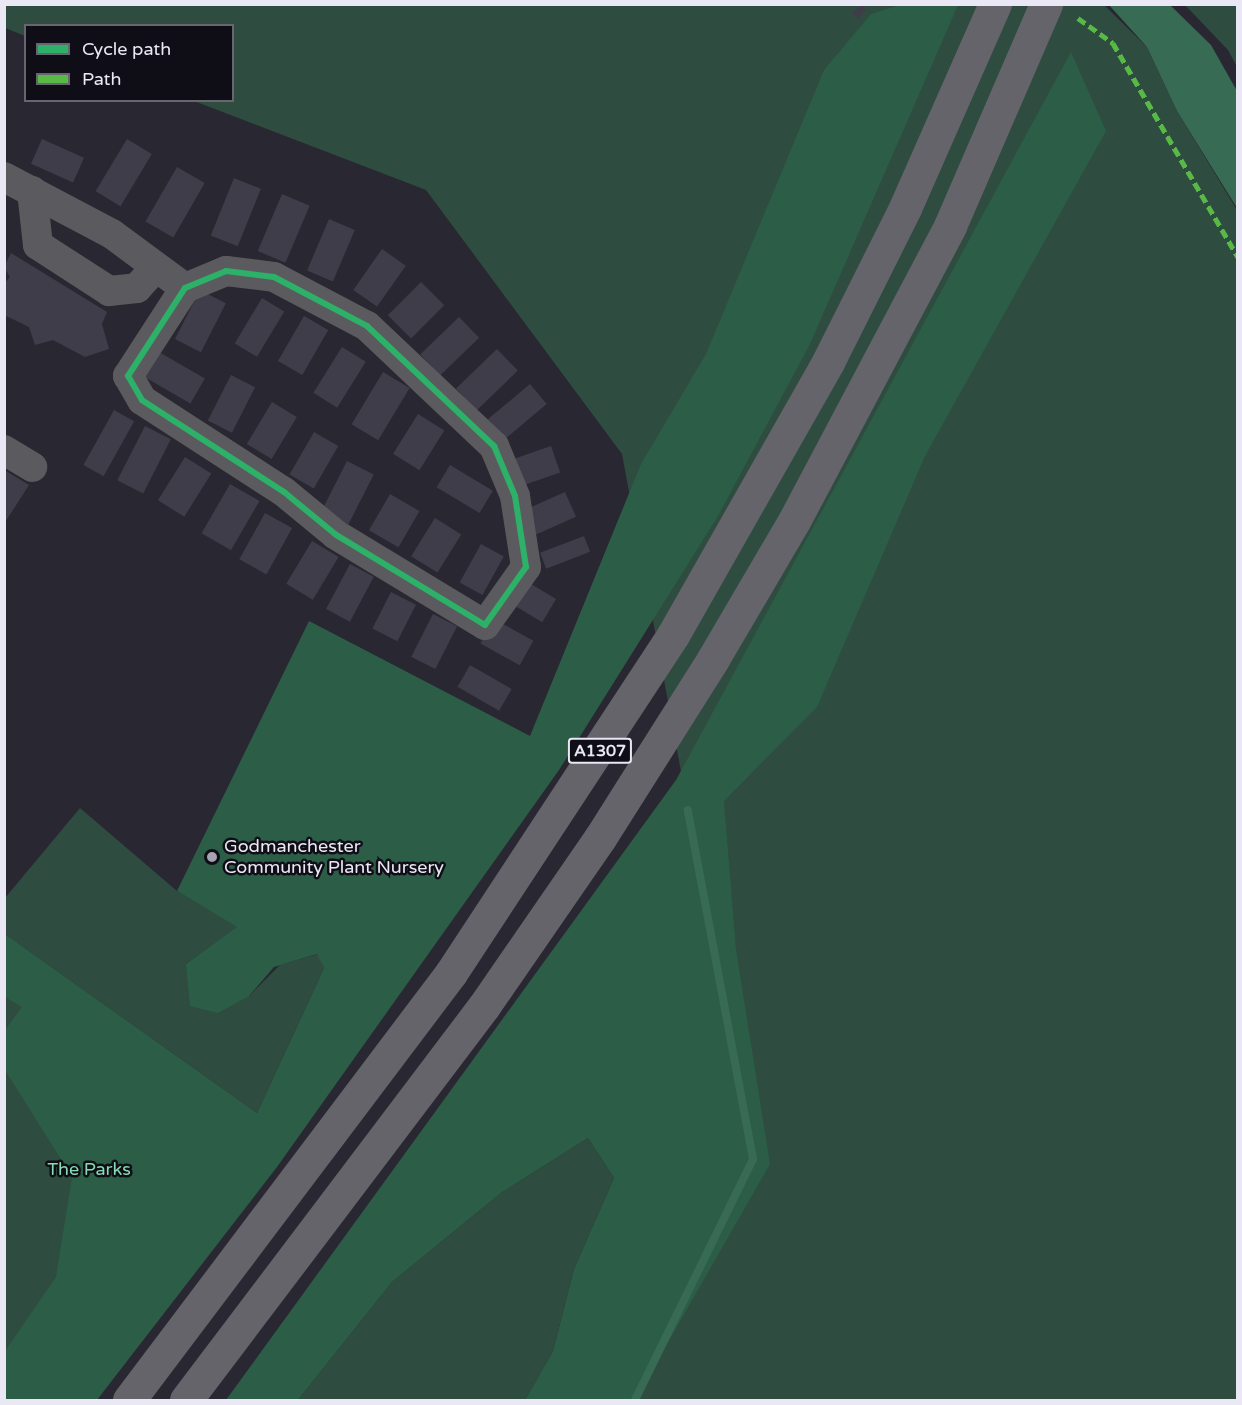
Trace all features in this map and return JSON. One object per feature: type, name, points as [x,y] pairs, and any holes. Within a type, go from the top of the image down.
[{"type":"main road","name":"A1307","points":[[129,1401],[451,973],[673,635],[828,362],[978,45],[994,4]]},
{"type":"main road","name":"A1307","points":[[186,1401],[484,1006],[600,838],[713,659],[794,521],[934,257],[1021,65],[1046,4]]},
{"type":"street","points":[[4,177],[112,234],[154,269],[185,288]]},
{"type":"street","points":[[32,190],[38,245],[109,291],[137,288],[154,269]]},
{"type":"street","points":[[226,271],[274,277],[367,326],[494,446],[515,496],[526,567],[485,625],[335,534],[284,492],[142,400],[128,376],[185,288],[226,271]]},
{"type":"street","points":[[4,450],[32,467]]},
{"type":"green space","points":[[1103,4],[1147,47],[1177,111],[1237,210],[1237,1400],[635,1400],[753,1159],[622,454],[426,190],[197,102],[234,102],[234,24],[24,24],[24,36],[5,28],[4,5]]},
{"type":"green space","points":[[900,5],[958,5],[810,344],[718,516],[559,770],[277,1167],[97,1400],[5,1400],[5,1351],[56,1277],[72,1177],[5,1070],[5,1030],[22,1007],[5,997],[5,934],[257,1113],[324,968],[317,954],[274,967],[249,996],[218,1013],[190,1006],[186,964],[237,927],[177,891],[309,621],[530,736],[641,464],[706,354],[824,70],[871,14]]},
{"type":"green space","points":[[1185,5],[1237,5],[1237,67],[1228,50]]},
{"type":"green space","points":[[1071,52],[1106,131],[925,456],[817,707],[724,801],[736,950],[770,1164],[635,1400],[525,1400],[553,1351],[574,1269],[614,1178],[588,1138],[501,1193],[392,1282],[298,1400],[226,1400],[676,780]]},
{"type":"green space","points":[[80,808],[177,891],[238,927],[186,964],[249,996],[280,965],[318,954],[324,968],[257,1113],[5,934],[5,898]]},
{"type":"green space","name":"The Parks","points":[[4,973],[202,1159],[5,1400]]},
{"type":"green space","points":[[588,1138],[614,1178],[574,1269],[553,1351],[525,1400],[298,1400],[392,1282],[501,1193]]},
{"type":"shaded area","points":[[1109,5],[1170,5],[1211,45],[1237,91],[1237,208],[1177,111],[1147,47]]},
{"type":"building","points":[[862,4],[867,9],[858,19],[852,13]]},
{"type":"building","points":[[42,139],[84,158],[73,182],[31,164]]},
{"type":"building","points":[[127,139],[152,154],[120,206],[96,191]]},
{"type":"building","points":[[177,167],[205,183],[173,238],[146,222]]},
{"type":"building","points":[[234,178],[261,189],[238,246],[211,235]]},
{"type":"building","points":[[282,194],[310,206],[285,263],[258,251]]},
{"type":"building","points":[[329,219],[355,230],[333,281],[307,271]]},
{"type":"building","points":[[382,249],[406,266],[377,307],[353,290]]},
{"type":"building","points":[[11,253],[107,312],[102,324],[109,349],[85,357],[53,340],[35,345],[29,327],[4,315],[4,284],[10,277],[4,267]]},
{"type":"building","points":[[421,282],[444,305],[411,339],[388,315]]},
{"type":"building","points":[[200,290],[226,303],[201,352],[175,339]]},
{"type":"building","points":[[262,298],[284,311],[257,357],[235,343]]},
{"type":"building","points":[[304,316],[328,330],[302,375],[278,361]]},
{"type":"building","points":[[459,317],[479,338],[440,375],[420,355]]},
{"type":"building","points":[[342,347],[366,362],[337,408],[313,393]]},
{"type":"building","points":[[497,349],[518,371],[477,410],[456,389]]},
{"type":"building","points":[[159,352],[205,378],[190,404],[144,377]]},
{"type":"building","points":[[383,372],[410,388],[378,440],[352,424]]},
{"type":"building","points":[[231,375],[255,387],[232,433],[208,420]]},
{"type":"building","points":[[530,384],[547,404],[505,439],[488,419]]},
{"type":"building","points":[[272,402],[297,417],[272,459],[247,444]]},
{"type":"building","points":[[114,410],[134,421],[104,476],[83,465]]},
{"type":"building","points":[[418,414],[444,430],[419,470],[393,454]]},
{"type":"building","points":[[145,426],[171,439],[143,494],[117,480]]},
{"type":"building","points":[[314,432],[338,446],[314,488],[290,474]]},
{"type":"building","points":[[551,446],[560,472],[518,487],[508,461]]},
{"type":"building","points":[[185,457],[211,473],[184,517],[158,500]]},
{"type":"building","points":[[347,461],[374,475],[348,525],[322,511]]},
{"type":"building","points":[[450,465],[493,491],[479,513],[437,487]]},
{"type":"building","points":[[6,471],[29,485],[4,524],[4,473]]},
{"type":"building","points":[[230,484],[259,501],[231,550],[202,533]]},
{"type":"building","points":[[565,492],[576,517],[534,535],[523,511]]},
{"type":"building","points":[[390,494],[419,511],[398,547],[369,530]]},
{"type":"building","points":[[265,513],[292,528],[266,574],[239,559]]},
{"type":"building","points":[[435,518],[461,534],[437,573],[411,556]]},
{"type":"building","points":[[584,536],[590,552],[546,569],[540,553]]},
{"type":"building","points":[[312,541],[339,557],[313,600],[286,584]]},
{"type":"building","points":[[481,544],[504,557],[482,595],[460,582]]},
{"type":"building","points":[[350,564],[374,577],[350,622],[326,609]]},
{"type":"building","points":[[521,578],[556,599],[542,622],[507,601]]},
{"type":"building","points":[[391,592],[416,605],[397,641],[372,629]]},
{"type":"building","points":[[433,614],[457,626],[435,669],[411,657]]},
{"type":"building","points":[[494,619],[533,641],[520,665],[480,643]]},
{"type":"building","points":[[470,665],[512,689],[499,711],[458,687]]},
{"type":"waterway","points":[[635,1400],[753,1159],[688,810]]},
{"type":"marked path","points":[[1078,18],[1113,43],[1238,257]]},
{"type":"cycle path","points":[[226,271],[274,277],[367,326],[494,446],[515,496],[526,567],[485,625],[335,534],[284,492],[142,400],[128,376],[185,288],[226,271]]},
{"type":"place","name":"Godmanchester Community Plant Nursery","points":[[212,857]]}]
